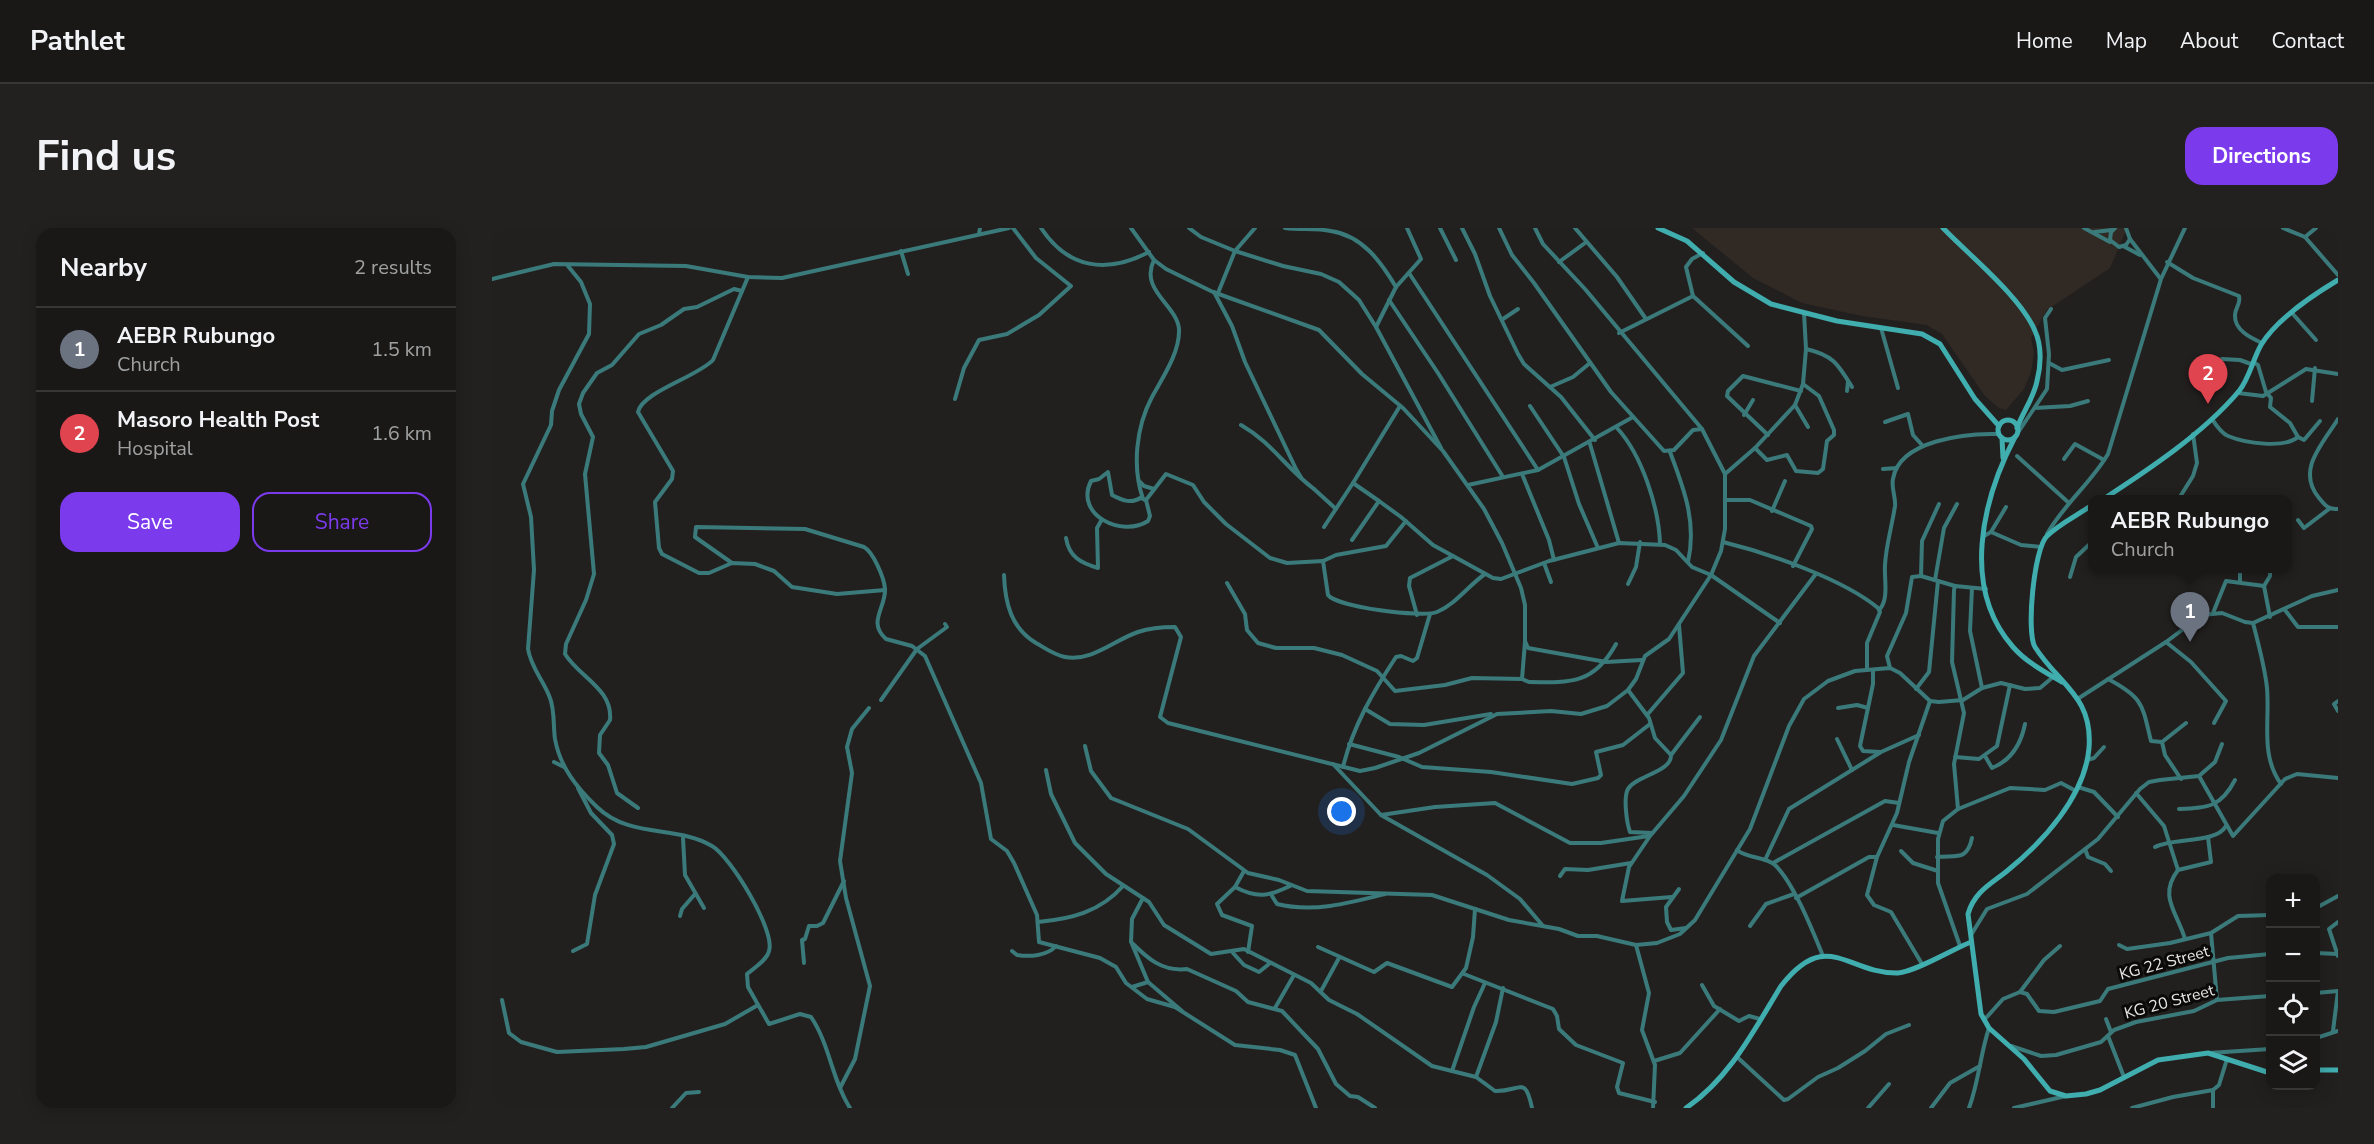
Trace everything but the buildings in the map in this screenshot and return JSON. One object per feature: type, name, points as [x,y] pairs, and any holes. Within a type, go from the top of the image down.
[{"type":"main road","points":[[1658,228],[1687,241],[1704,253],[1734,282],[1771,304],[1804,314],[1934,339],[1975,399],[1999,426],[2001,470]]},
{"type":"main road","points":[[1943,228],[2010,297],[2026,315],[2037,333],[2039,372],[2034,392],[2024,409],[2001,470],[1984,519],[1981,538],[1986,590],[1995,618],[2008,641],[2022,656],[2070,689]]},
{"type":"main road","points":[[2109,495],[2153,465],[2238,393],[2262,343],[2316,293],[2338,280]]},
{"type":"main road","points":[[1999,426],[2024,409]]},
{"type":"main road","points":[[2008,420],[2016,433]]},
{"type":"main road","points":[[2000,436],[2008,440],[2016,433]]},
{"type":"main road","points":[[2088,510],[2045,537],[2033,595],[2031,636],[2042,657],[2079,698],[2088,724],[2086,760],[2077,789],[2024,856],[1975,897],[1968,914],[1979,1008],[1989,1028],[2011,1046],[2044,1086],[2066,1096],[2100,1090],[2158,1060],[2208,1053],[2266,1071]]},
{"type":"main road","points":[[1686,1108],[1715,1084],[1737,1057],[1791,973],[1808,960],[1823,956],[1845,958],[1875,970],[1898,973],[1922,964],[1971,939]]},
{"type":"main road","points":[[2320,1070],[2338,1070]]},
{"type":"street","points":[[979,234],[980,228]]},
{"type":"street","points":[[492,279],[554,264],[686,266],[748,277],[782,278],[1011,228],[1036,258],[1071,286],[1039,315],[1006,334],[979,340],[964,368],[955,399]]},
{"type":"street","points":[[1041,228],[1058,248],[1082,262],[1109,266],[1149,252]]},
{"type":"street","points":[[1131,228],[1154,260],[1166,269],[1216,292],[1316,328],[1362,374],[1400,406],[1443,451],[1484,509],[1515,573],[1525,605],[1522,679]]},
{"type":"street","points":[[1190,228],[1201,237],[1235,251],[1283,266],[1321,274],[1339,282],[1359,300],[1376,327],[1443,451]]},
{"type":"street","points":[[1216,292],[1235,251],[1255,228]]},
{"type":"street","points":[[1285,228],[1334,231],[1358,242],[1373,253],[1396,287]]},
{"type":"street","points":[[1376,327],[1396,287],[1421,259],[1407,228]]},
{"type":"street","points":[[1440,228],[1456,260]]},
{"type":"street","points":[[1462,228],[1476,254],[1490,296],[1524,364],[1550,387],[1595,440]]},
{"type":"street","points":[[1499,228],[1522,272],[1534,283],[1590,363],[1664,451],[1670,452]]},
{"type":"street","points":[[1365,709],[1390,723],[1424,724],[1495,714],[1551,711],[1592,712],[1607,706],[1628,690],[1636,679],[1643,660],[1669,639],[1711,575],[1723,542],[1727,500],[1725,474],[1702,429],[1543,244],[1535,228]]},
{"type":"street","points":[[1575,228],[1585,243],[1612,271],[1646,319]]},
{"type":"street","points":[[2084,228],[2117,247],[2124,247],[2140,255]]},
{"type":"street","points":[[2045,537],[2104,460],[2132,382],[2161,279],[2167,262],[2185,228]]},
{"type":"street","points":[[2283,228],[2305,237],[2338,275]]},
{"type":"street","points":[[2305,237],[2316,228]]},
{"type":"street","points":[[2093,232],[2113,229],[2111,242]]},
{"type":"street","points":[[2128,229],[2130,239],[2140,255],[2161,279]]},
{"type":"street","points":[[2124,247],[2130,239]]},
{"type":"street","points":[[1559,262],[1585,243]]},
{"type":"street","points":[[901,251],[908,274]]},
{"type":"street","points":[[1704,253],[1692,259],[1686,267],[1693,296],[1748,346]]},
{"type":"street","points":[[1154,260],[1150,275],[1160,300],[1178,323],[1179,332],[1171,362],[1144,415],[1138,450],[1138,480],[1144,499],[1150,516],[1143,525],[1128,527],[1101,521],[1088,498],[1088,489],[1091,481],[1099,479],[1107,471],[1112,495],[1128,501],[1136,502],[1144,499],[1166,474],[1192,485],[1204,502],[1226,525],[1270,558],[1287,563],[1323,561],[1336,555],[1386,546],[1406,521]]},
{"type":"street","points":[[2167,262],[2193,278],[2239,296],[2240,301],[2235,316],[2237,324],[2247,336],[2262,343]]},
{"type":"street","points":[[564,768],[555,739],[550,696],[530,660],[529,637],[534,570],[531,556],[531,518],[524,484],[546,437],[559,390],[589,334],[590,304],[581,282],[568,266]]},
{"type":"street","points":[[1409,273],[1538,470]]},
{"type":"street","points":[[732,563],[709,573],[699,573],[662,554],[658,548],[655,502],[672,479],[673,471],[638,412],[643,401],[705,368],[713,360],[748,277]]},
{"type":"street","points":[[638,808],[616,793],[608,765],[599,753],[600,735],[610,720],[608,705],[596,685],[565,654],[567,641],[586,600],[594,574],[585,474],[593,437],[580,414],[580,399],[597,373],[612,365],[639,334],[661,325],[684,309],[697,307],[731,290],[741,291]]},
{"type":"street","points":[[1216,292],[1241,352],[1296,469],[1302,479],[1336,509]]},
{"type":"street","points":[[1619,333],[1693,296]]},
{"type":"street","points":[[1389,300],[1503,477]]},
{"type":"street","points":[[1503,319],[1518,309]]},
{"type":"street","points":[[2016,433],[2045,395],[2049,363],[2045,318],[2051,309]]},
{"type":"street","points":[[2292,313],[2316,340]]},
{"type":"street","points":[[1725,474],[1755,448],[1795,405],[1803,384],[1806,349],[1804,314]]},
{"type":"street","points":[[1881,327],[1898,388]]},
{"type":"street","points":[[1806,349],[1826,354],[1841,369],[1852,387]]},
{"type":"street","points":[[2222,359],[2240,360],[2258,365],[2267,394],[2272,399],[2270,407],[2290,423],[2298,437],[2304,440],[2320,421]]},
{"type":"street","points":[[2049,363],[2062,370],[2109,360]]},
{"type":"street","points":[[1550,387],[1573,377],[1590,363]]},
{"type":"street","points":[[2238,393],[2255,396],[2267,394],[2302,371],[2315,368],[2338,374]]},
{"type":"street","points":[[2312,401],[2315,368]]},
{"type":"street","points":[[1768,435],[1744,415],[1726,394],[1743,376],[1801,392]]},
{"type":"street","points":[[1847,391],[1848,381]]},
{"type":"street","points":[[1755,448],[1767,460],[1787,455],[1796,471],[1818,473],[1823,469],[1827,441],[1834,435],[1834,430],[1819,396],[1803,384]]},
{"type":"street","points":[[1744,415],[1753,400]]},
{"type":"street","points":[[2034,408],[2070,406],[2088,401]]},
{"type":"street","points":[[1795,405],[1808,426]]},
{"type":"street","points":[[1324,527],[1400,406]]},
{"type":"street","points":[[1530,406],[1564,458],[1579,504],[1598,548]]},
{"type":"street","points":[[1885,422],[1908,413],[1913,435],[1922,445]]},
{"type":"street","points":[[1468,485],[1538,470],[1564,458],[1634,417]]},
{"type":"street","points":[[2211,418],[2228,435],[2245,441],[2290,442],[2298,437]]},
{"type":"street","points":[[2329,509],[2311,488],[2308,477],[2314,455],[2338,419]]},
{"type":"street","points":[[1241,425],[1272,447],[1298,477],[1314,489]]},
{"type":"street","points":[[1617,428],[1627,441],[1656,506],[1660,544]]},
{"type":"street","points":[[1670,452],[1693,430],[1702,429]]},
{"type":"street","points":[[1881,752],[1863,751],[1860,747],[1868,708],[1870,670],[1867,644],[1885,595],[1885,562],[1896,498],[1893,479],[1897,468],[1911,452],[1922,445],[1975,433],[2000,436]]},
{"type":"street","points":[[2181,495],[2193,476],[2197,463],[2193,433]]},
{"type":"street","points":[[1590,443],[1603,481],[1619,543]]},
{"type":"street","points":[[2064,459],[2075,444],[2104,460]]},
{"type":"street","points":[[1670,452],[1685,490],[1693,528],[1688,562]]},
{"type":"street","points":[[2017,456],[2069,503]]},
{"type":"street","points":[[1883,469],[1897,468]]},
{"type":"street","points":[[1522,474],[1543,525],[1554,560]]},
{"type":"street","points":[[1138,480],[1144,486],[1154,489]]},
{"type":"street","points":[[1772,511],[1785,481]]},
{"type":"street","points":[[1353,483],[1406,521],[1433,545],[1485,574],[1501,579],[1544,563],[1619,543],[1660,544],[1676,550],[1688,562],[1711,575],[1780,623]]},
{"type":"street","points":[[1727,500],[1745,499],[1812,527],[1792,566]]},
{"type":"street","points":[[1352,540],[1379,501]]},
{"type":"street","points":[[1921,576],[1923,541],[1939,504]]},
{"type":"street","points":[[1916,689],[1929,672],[1936,580],[1944,528],[1957,504]]},
{"type":"street","points":[[1981,538],[1991,532],[2006,507]]},
{"type":"street","points":[[2298,520],[2304,528],[2329,509],[2338,509]]},
{"type":"street","points":[[1066,538],[1068,548],[1074,558],[1098,568],[1097,528],[1101,521]]},
{"type":"street","points":[[885,590],[824,592],[792,587],[783,577],[765,567],[732,563],[695,537],[696,527],[805,529],[864,547],[871,552],[885,590],[877,615],[880,631],[886,639],[917,649],[925,656],[981,783],[991,839],[1011,857],[1038,922],[1039,942],[1100,958],[1116,967],[1132,987],[1153,1002],[1182,1011],[1235,1045],[1280,1050],[1295,1055],[1316,1108]]},
{"type":"street","points":[[1991,532],[2021,545],[2042,547]]},
{"type":"street","points":[[1628,584],[1636,567],[1640,542]]},
{"type":"street","points":[[1723,542],[1748,548],[1848,589],[1880,609]]},
{"type":"street","points":[[2070,577],[2076,557],[2088,546]]},
{"type":"street","points":[[1417,615],[1409,586],[1410,578],[1453,556]]},
{"type":"street","points":[[1323,561],[1329,598],[1417,615],[1430,614],[1456,600],[1485,574]]},
{"type":"street","points":[[1544,563],[1551,582]]},
{"type":"street","points":[[2240,573],[2240,582]]},
{"type":"street","points":[[2270,573],[2264,586],[2270,617]]},
{"type":"street","points":[[1004,575],[1005,596],[1020,632],[1051,652],[1065,657],[1081,657],[1095,653],[1147,629],[1175,627],[1180,631],[1181,637],[1159,713],[1162,720],[1300,758],[1364,770],[1403,759],[1495,714]]},
{"type":"street","points":[[1672,897],[1622,901],[1632,863],[1651,834],[1684,796],[1721,740],[1754,656],[1815,575]]},
{"type":"street","points":[[1890,668],[1887,656],[1906,613],[1914,575],[1986,590]]},
{"type":"street","points":[[2213,613],[2224,582],[2264,586]]},
{"type":"street","points":[[1227,583],[1245,614],[1247,630],[1258,643],[1276,648],[1314,648],[1342,655],[1377,671],[1395,691],[1445,685],[1472,678],[1571,682],[1587,676],[1606,662],[1616,644]]},
{"type":"street","points":[[1954,585],[1952,662],[1963,700],[1964,721],[1955,757],[1958,809]]},
{"type":"street","points":[[1972,588],[1970,631],[1982,688]]},
{"type":"street","points":[[2079,698],[2166,642],[2194,620],[2213,613],[2253,623],[2312,596],[2338,590]]},
{"type":"street","points":[[2285,610],[2298,627],[2338,627]]},
{"type":"street","points":[[1343,767],[1349,744],[1365,709],[1383,678],[1399,655],[1416,660],[1430,614]]},
{"type":"street","points":[[2253,623],[2267,686],[2267,746],[2273,774],[2281,784]]},
{"type":"street","points":[[881,700],[917,649],[946,627],[945,624]]},
{"type":"street","points":[[1647,715],[1683,673],[1679,624]]},
{"type":"street","points":[[1525,641],[1532,650],[1606,662],[1643,660]]},
{"type":"street","points":[[2166,642],[2191,662],[2226,701],[2214,723]]},
{"type":"street","points":[[1085,746],[1091,771],[1112,798],[1188,829],[1244,871],[1314,892],[1388,892],[1432,896],[1509,920],[1578,936],[1597,936],[1636,945],[1657,943],[1680,934],[1689,927],[1750,829],[1789,726],[1804,699],[1828,681],[1855,671],[1890,668],[1900,673],[1930,701],[1963,700],[1982,688],[2001,683],[2025,689],[2040,688],[2053,677]]},
{"type":"street","points":[[2108,679],[2139,699],[2147,717],[2146,727],[2151,741],[2162,742],[2186,723]]},
{"type":"street","points":[[1955,757],[1974,760],[1985,756],[1997,746],[2010,685]]},
{"type":"street","points":[[1628,690],[1647,715],[1655,738],[1671,754]]},
{"type":"street","points":[[1922,964],[1891,912],[1874,905],[1868,898],[1877,857],[1893,825],[1909,762],[1930,701]]},
{"type":"street","points":[[2338,701],[2334,704],[2338,711]]},
{"type":"street","points":[[1838,708],[1857,705],[1868,708]]},
{"type":"street","points":[[840,1089],[855,1059],[870,986],[840,861],[852,773],[847,747],[852,729],[869,708]]},
{"type":"street","points":[[1651,834],[1641,835],[1630,832],[1626,794],[1633,784],[1668,763],[1671,754],[1700,717]]},
{"type":"street","points":[[1349,744],[1403,759],[1422,768],[1491,772],[1539,781],[1579,784],[1601,775],[1596,752],[1623,745],[1650,724]]},
{"type":"street","points":[[1985,756],[1992,768],[1999,765],[2019,745],[2025,724]]},
{"type":"street","points":[[1765,860],[1789,809],[1881,752],[1920,735]]},
{"type":"street","points":[[1837,739],[1852,770]]},
{"type":"street","points":[[2162,742],[2165,755],[2181,779]]},
{"type":"street","points":[[1971,939],[1987,909],[2027,894],[2085,849],[2118,817],[2136,793],[2149,782],[2199,776],[2215,762],[2222,744]]},
{"type":"street","points":[[2086,760],[2094,758],[2104,747]]},
{"type":"street","points":[[554,762],[564,768],[599,809],[615,820],[637,828],[700,841],[712,846],[729,862],[757,909],[770,945],[767,956],[747,974],[748,987],[769,1024],[800,1014],[811,1017],[828,1048],[840,1089],[850,1108]]},
{"type":"street","points":[[1332,763],[1381,815],[1487,875],[1520,899],[1544,927]]},
{"type":"street","points":[[1046,770],[1051,794],[1075,843],[1123,886],[1149,902],[1164,925],[1204,951],[1216,955],[1241,949],[1294,975],[1321,991],[1329,1000],[1358,1014],[1420,1059],[1442,1070],[1476,1077],[1495,1091],[1524,1087],[1531,1096],[1532,1108]]},
{"type":"street","points":[[2199,776],[2214,805],[2235,836],[2285,779],[2297,774],[2338,778]]},
{"type":"street","points":[[2179,809],[2214,805],[2225,797],[2235,780]]},
{"type":"street","points":[[1960,946],[1943,902],[1938,871],[1938,833],[1943,820],[1958,809],[2010,788],[2045,790],[2061,783],[2094,792],[2118,817]]},
{"type":"street","points":[[573,951],[587,944],[595,895],[614,844],[612,835],[591,813],[577,784]]},
{"type":"street","points":[[2136,793],[2161,821],[2178,870]]},
{"type":"street","points":[[1773,863],[1885,801],[1899,803]]},
{"type":"street","points":[[1381,815],[1435,807],[1495,803],[1570,843],[1601,843],[1651,834]]},
{"type":"street","points":[[1893,825],[1938,833]]},
{"type":"street","points":[[2155,847],[2168,842],[2219,834],[2227,825]]},
{"type":"street","points":[[2185,939],[2167,892],[2169,883],[2178,870],[2211,862],[2208,837]]},
{"type":"street","points":[[683,838],[685,875],[704,908]]},
{"type":"street","points":[[1937,857],[1965,854],[1969,850],[1972,838]]},
{"type":"street","points":[[2085,849],[2088,857],[2105,864],[2111,871]]},
{"type":"street","points":[[1737,850],[1749,858],[1773,863],[1795,896],[1823,956]]},
{"type":"street","points":[[1901,851],[1912,863],[1938,871]]},
{"type":"street","points":[[1750,926],[1766,904],[1795,896],[1869,857],[1877,857]]},
{"type":"street","points":[[1560,876],[1565,869],[1588,870],[1632,863]]},
{"type":"street","points":[[1244,871],[1235,887],[1217,904],[1222,915],[1252,926],[1248,952]]},
{"type":"street","points":[[804,963],[802,940],[805,939],[809,926],[817,926],[823,922],[843,881]]},
{"type":"street","points":[[1235,887],[1252,894],[1272,896],[1291,885]]},
{"type":"street","points":[[1038,922],[1056,922],[1082,915],[1106,902],[1123,886]]},
{"type":"street","points":[[1679,889],[1666,908],[1669,928],[1675,930],[1689,927]]},
{"type":"street","points":[[1272,896],[1277,904],[1292,908],[1350,904],[1388,892]]},
{"type":"street","points":[[680,916],[682,909],[695,894]]},
{"type":"street","points":[[2320,906],[2338,896]]},
{"type":"street","points":[[1143,898],[1132,919],[1131,942],[1148,982],[1178,1004],[1182,1011]]},
{"type":"street","points":[[1318,947],[1374,972],[1387,963],[1452,987],[1456,979],[1464,974],[1473,937],[1475,909]]},
{"type":"street","points":[[2119,945],[2127,949],[2185,939],[2211,933],[2238,916],[2266,915]]},
{"type":"street","points":[[2320,953],[2338,954],[2329,929],[2338,922]]},
{"type":"street","points":[[2211,933],[2217,1000]]},
{"type":"street","points":[[1131,942],[1150,962],[1179,970],[1187,969],[1236,991],[1248,1002],[1275,1008],[1290,1018],[1317,1049],[1341,1089],[1375,1108]]},
{"type":"street","points":[[1636,945],[1649,993],[1642,1034],[1654,1061],[1655,1102],[1653,1108]]},
{"type":"street","points":[[1012,951],[1017,955],[1033,956],[1051,952],[1056,946]]},
{"type":"street","points":[[1984,1020],[2002,999],[2020,992],[2044,960],[2060,946]]},
{"type":"street","points":[[1232,952],[1244,965],[1259,972],[1269,964]]},
{"type":"street","name":"KG 22 Street","points":[[2020,992],[2027,994],[2039,1011],[2049,1013],[2100,1000],[2108,989],[2214,962],[2266,955]]},
{"type":"street","points":[[1321,991],[1339,958]]},
{"type":"street","points":[[1464,974],[1553,1009],[1557,1016],[1559,1029],[1576,1045],[1623,1063],[1617,1089],[1619,1093],[1655,1102]]},
{"type":"street","points":[[1275,1008],[1294,975]]},
{"type":"street","points":[[1132,987],[1148,982]]},
{"type":"street","points":[[1452,1071],[1474,1007],[1485,983]]},
{"type":"street","points":[[1702,985],[1714,1006],[1739,1021],[1749,1016],[1760,1019]]},
{"type":"street","points":[[1476,1077],[1496,1022],[1503,988]]},
{"type":"street","points":[[2320,993],[2338,991],[2336,1031],[2320,1037]]},
{"type":"street","name":"KG 20 Street","points":[[2011,1046],[2041,1056],[2056,1055],[2101,1042],[2110,1034],[2136,1022],[2194,1011],[2217,1000],[2266,996]]},
{"type":"street","points":[[502,1000],[509,1033],[540,1048],[578,1053],[646,1047],[732,1021],[758,1005]]},
{"type":"street","points":[[1654,1061],[1680,1053],[1720,1009]]},
{"type":"street","points":[[2106,1019],[2124,1077]]},
{"type":"street","points":[[1737,1057],[1784,1100],[1818,1077],[1865,1051],[1886,1034],[1909,1025]]},
{"type":"street","points":[[1969,1108],[1989,1028]]},
{"type":"street","points":[[2208,1053],[2266,1049]]},
{"type":"street","points":[[2132,1108],[2173,1097],[2213,1090],[2219,1085],[2227,1059]]},
{"type":"street","points":[[1931,1108],[1950,1083],[1981,1065]]},
{"type":"street","points":[[1868,1108],[1889,1084]]},
{"type":"street","points":[[2213,1090],[2213,1108]]},
{"type":"street","points":[[672,1108],[686,1092],[699,1092]]},
{"type":"street","points":[[2014,1108],[2066,1096]]},
{"type":"shaded area","points":[[1692,228],[2127,228],[2110,268],[2047,310],[2031,338],[2034,353],[2031,372],[2024,389],[2006,410],[1999,408],[1985,396],[1942,334],[1927,325],[1862,316],[1802,303],[1753,278]]},
{"type":"place","name":"Masoro Health Post","points":[[2208,404]]},
{"type":"place","name":"AEBR Rubungo","points":[[2190,642]]}]
